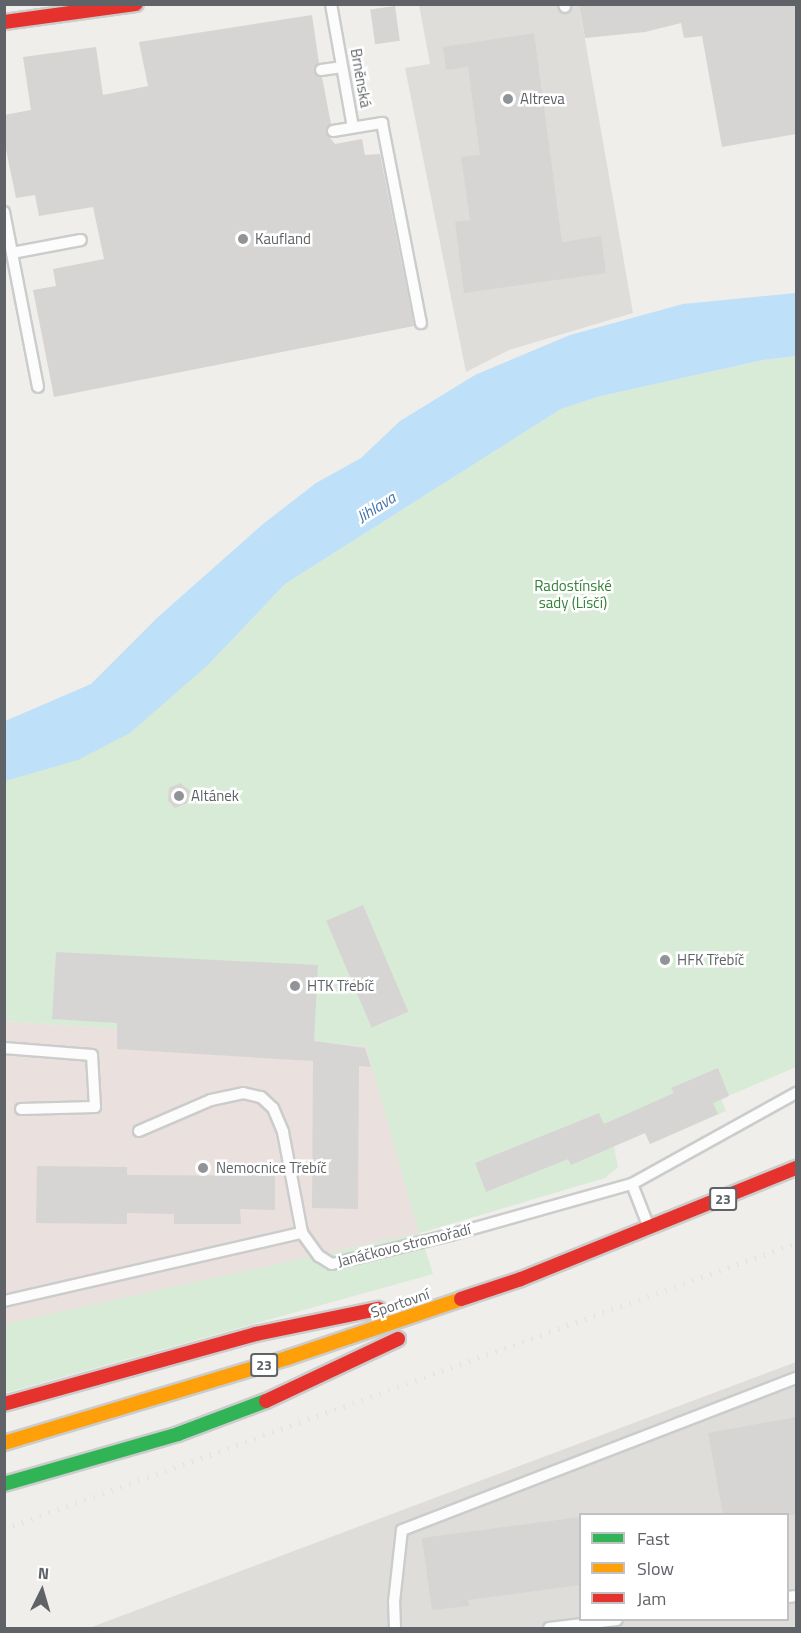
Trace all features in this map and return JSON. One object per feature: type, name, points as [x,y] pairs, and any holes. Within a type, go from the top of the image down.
[{"type":"main road","points":[[4,22],[136,4]]},
{"type":"main road","name":"Sportovní","points":[[4,1443],[287,1358],[521,1279],[796,1168]]},
{"type":"main road","points":[[4,1484],[178,1434],[273,1399],[521,1279]]},
{"type":"main road","points":[[4,1404],[256,1334],[521,1279]]},
{"type":"lane","name":"Brněnská","points":[[331,4],[353,127],[382,123],[421,323]]},
{"type":"lane","points":[[321,70],[342,67]]},
{"type":"lane","points":[[333,131],[353,127]]},
{"type":"lane","points":[[4,212],[39,387]]},
{"type":"lane","points":[[12,253],[81,240]]},
{"type":"lane","points":[[4,1048],[92,1055],[95,1107],[21,1109]]},
{"type":"lane","points":[[4,1301],[302,1233],[283,1132],[273,1108],[261,1097],[243,1093],[220,1098],[139,1131]]},
{"type":"lane","name":"Janáčkovo stromořadí","points":[[302,1233],[319,1256],[333,1264],[449,1230],[632,1184],[796,1093]]},
{"type":"lane","points":[[632,1184],[649,1228]]},
{"type":"lane","points":[[395,1629],[394,1602],[402,1530],[796,1378]]},
{"type":"lane","points":[[549,1629],[609,1621]]},
{"type":"shaded area","points":[[419,5],[579,5],[633,313],[509,350],[466,372],[405,68],[430,64]]},
{"type":"shaded area","name":"Nemocnice Třebíč","points":[[4,1021],[366,1046],[419,1233],[5,1324]]},
{"type":"shaded area","points":[[796,1362],[796,1628],[89,1628]]},
{"type":"green space","name":"Radostínské sady (Lísčí)","points":[[796,356],[796,1067],[721,1099],[726,1111],[650,1144],[645,1133],[614,1146],[618,1167],[605,1178],[420,1233],[433,1274],[5,1393],[5,1324],[419,1233],[366,1046],[5,1021],[5,781],[209,664],[285,584],[561,409],[597,397],[763,360]]},
{"type":"water","name":"Jihlava","points":[[796,293],[796,356],[763,360],[597,397],[561,409],[285,584],[209,664],[130,733],[78,760],[5,781],[5,721],[91,684],[158,617],[263,524],[316,483],[361,458],[400,421],[475,375],[570,335],[683,304]]},
{"type":"building","points":[[579,4],[796,4],[796,134],[722,147],[702,36],[684,38],[681,23],[645,32],[585,38]]},
{"type":"building","points":[[395,6],[400,41],[375,44],[370,9]]},
{"type":"building","points":[[312,15],[319,63],[314,72],[322,77],[331,124],[326,133],[335,144],[362,139],[365,155],[380,154],[414,326],[54,397],[33,290],[56,286],[53,269],[104,259],[93,207],[39,216],[35,195],[16,198],[4,140],[4,115],[31,110],[23,57],[96,47],[103,95],[148,86],[139,42]]},
{"type":"building","points":[[534,33],[562,242],[601,236],[606,273],[464,293],[455,222],[470,220],[461,157],[480,155],[468,67],[446,70],[443,47]]},
{"type":"building","name":"Altánek","points":[[180,783],[190,791],[187,803],[175,808],[168,801],[169,788]]},
{"type":"building","points":[[363,905],[408,1012],[372,1027],[326,921]]},
{"type":"building","points":[[56,952],[318,965],[314,1041],[365,1048],[371,1067],[359,1066],[358,1209],[312,1208],[313,1061],[117,1049],[117,1023],[52,1019]]},
{"type":"building","points":[[718,1068],[729,1096],[713,1103],[718,1114],[650,1144],[645,1133],[571,1165],[568,1159],[486,1192],[475,1163],[599,1113],[604,1124],[674,1093],[671,1088]]},
{"type":"building","points":[[37,1166],[127,1167],[127,1175],[275,1176],[275,1210],[240,1209],[241,1224],[174,1224],[174,1214],[127,1213],[127,1224],[36,1223]]},
{"type":"building","points":[[796,1417],[796,1515],[789,1515],[789,1513],[723,1513],[708,1433]]},
{"type":"building","points":[[579,1517],[579,1585],[468,1600],[469,1606],[432,1610],[422,1538]]},
{"type":"railway","points":[[4,1529],[796,1243]]},
{"type":"traffic: fast","points":[[4,1484],[178,1434],[266,1401]]},
{"type":"traffic: slow","points":[[4,1443],[287,1358],[461,1299]]},
{"type":"traffic: jam","points":[[4,22],[136,4]]},
{"type":"traffic: jam","points":[[461,1299],[521,1279],[796,1168]]},
{"type":"traffic: jam","points":[[4,1404],[256,1334],[378,1309]]},
{"type":"traffic: jam","points":[[266,1401],[398,1339]]},
{"type":"place","name":"Altreva","points":[[508,99]]},
{"type":"place","name":"Kaufland","points":[[243,239]]},
{"type":"place","name":"Altánek","points":[[179,796]]},
{"type":"place","name":"HFK Třebíč","points":[[665,960]]},
{"type":"place","name":"HTK Třebíč","points":[[295,986]]},
{"type":"place","name":"Nemocnice Třebíč","points":[[203,1168]]}]
